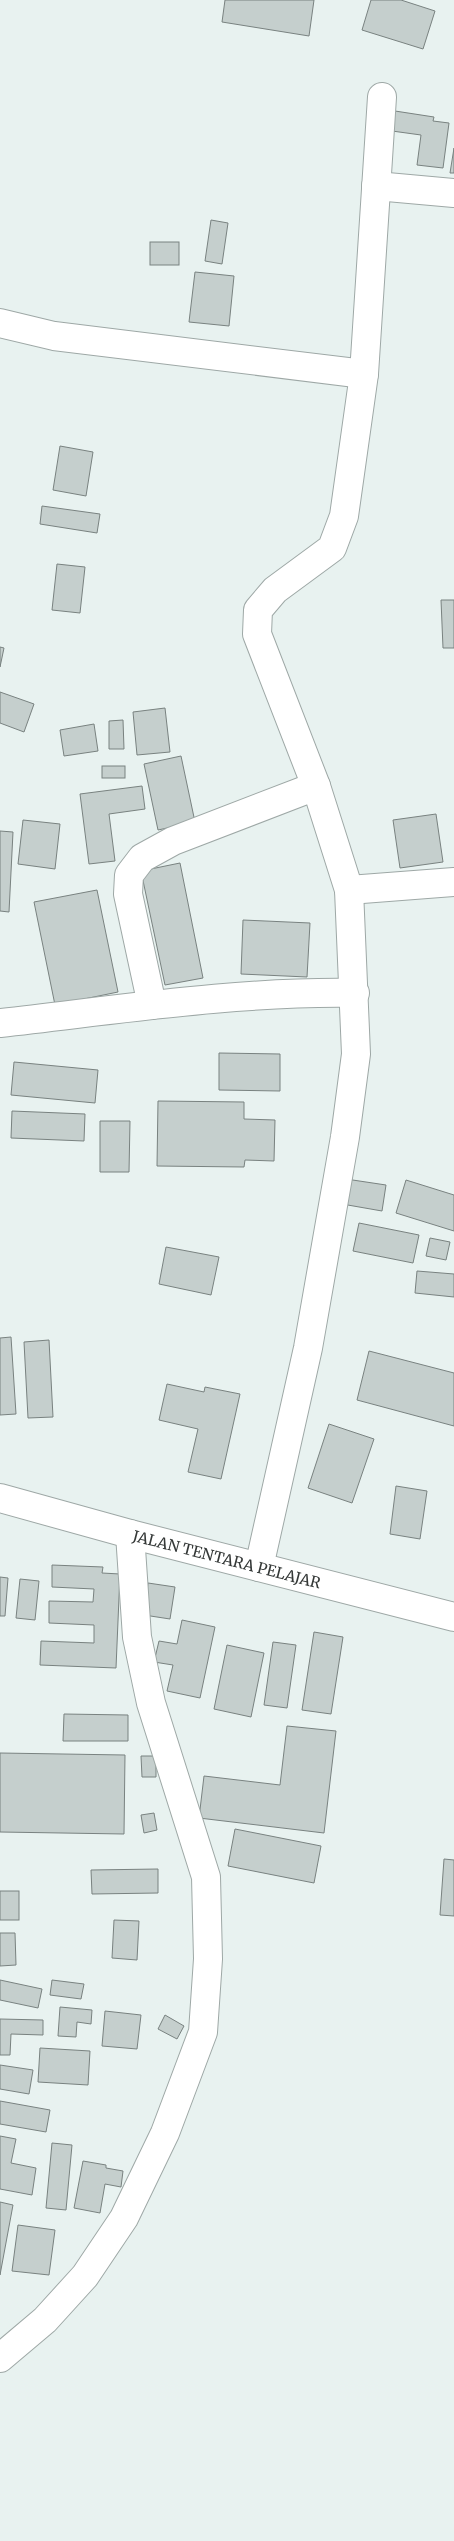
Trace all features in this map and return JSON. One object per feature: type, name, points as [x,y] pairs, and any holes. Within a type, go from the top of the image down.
[{"type":"street","points":[[259,1567],[308,1348],[345,1137],[356,1054],[349,890],[316,786],[257,634],[258,610],[274,590],[332,548],[344,516],[364,374],[382,97]]},
{"type":"street","points":[[376,186],[454,193]]},
{"type":"street","points":[[0,323],[54,336],[364,374]]},
{"type":"street","points":[[152,1006],[128,894],[129,875],[142,858],[173,841],[316,786]]},
{"type":"street","points":[[349,890],[454,882]]},
{"type":"street","points":[[0,1023],[152,1006],[296,994],[354,993]]},
{"type":"street","name":"JALAN TENTARA PELAJAR","points":[[0,1498],[130,1534],[454,1617]]},
{"type":"street","points":[[0,2358],[46,2320],[85,2276],[124,2218],[164,2133],[203,2032],[208,1959],[206,1877],[151,1704],[137,1637],[130,1534]]},
{"type":"building","points":[[225,0],[314,0],[309,36],[222,22]]},
{"type":"building","points":[[371,0],[401,0],[435,11],[423,49],[362,30]]},
{"type":"building","points":[[395,111],[434,117],[433,121],[449,123],[443,168],[417,165],[421,135],[392,131]]},
{"type":"building","points":[[454,148],[454,173],[450,173]]},
{"type":"building","points":[[211,220],[228,223],[222,264],[205,261]]},
{"type":"building","points":[[150,242],[179,242],[179,265],[150,265]]},
{"type":"building","points":[[195,272],[234,276],[229,326],[189,322]]},
{"type":"building","points":[[60,446],[93,452],[86,496],[53,490]]},
{"type":"building","points":[[42,506],[100,514],[97,533],[40,524]]},
{"type":"building","points":[[57,564],[85,567],[80,613],[52,610]]},
{"type":"building","points":[[441,600],[454,600],[454,648],[443,648]]},
{"type":"building","points":[[0,647],[4,648],[0,667]]},
{"type":"building","points":[[0,692],[34,704],[24,732],[0,723]]},
{"type":"building","points":[[165,708],[170,752],[137,755],[133,712]]},
{"type":"building","points":[[123,720],[124,749],[109,749],[109,721]]},
{"type":"building","points":[[94,724],[98,751],[64,756],[60,730]]},
{"type":"building","points":[[181,756],[195,822],[158,830],[144,764]]},
{"type":"building","points":[[102,766],[125,766],[125,778],[102,778]]},
{"type":"building","points":[[142,786],[145,809],[109,814],[115,861],[89,864],[80,794]]},
{"type":"building","points":[[436,814],[443,862],[400,868],[393,820]]},
{"type":"building","points":[[23,820],[60,824],[55,869],[18,864]]},
{"type":"building","points":[[0,831],[13,832],[9,912],[0,911]]},
{"type":"building","points":[[180,863],[203,978],[165,985],[141,871]]},
{"type":"building","points":[[97,890],[118,992],[55,1005],[34,902]]},
{"type":"building","points":[[243,920],[310,923],[307,977],[241,974]]},
{"type":"building","points":[[219,1053],[280,1054],[280,1091],[219,1090]]},
{"type":"building","points":[[14,1062],[98,1070],[95,1103],[11,1095]]},
{"type":"building","points":[[158,1101],[244,1102],[244,1119],[275,1120],[274,1161],[245,1160],[244,1167],[157,1166]]},
{"type":"building","points":[[12,1111],[85,1114],[84,1141],[11,1138]]},
{"type":"building","points":[[100,1121],[130,1121],[129,1172],[100,1172]]},
{"type":"building","points":[[346,1179],[386,1185],[382,1211],[342,1204]]},
{"type":"building","points":[[406,1180],[454,1195],[454,1231],[396,1213]]},
{"type":"building","points":[[359,1223],[419,1235],[413,1263],[353,1251]]},
{"type":"building","points":[[430,1238],[450,1242],[446,1260],[426,1256]]},
{"type":"building","points":[[166,1247],[219,1257],[211,1295],[159,1284]]},
{"type":"building","points":[[417,1271],[454,1274],[454,1297],[415,1293]]},
{"type":"building","points":[[11,1337],[16,1414],[0,1415],[0,1338]]},
{"type":"building","points":[[49,1340],[53,1417],[28,1418],[24,1342]]},
{"type":"building","points":[[369,1351],[454,1373],[454,1426],[357,1400]]},
{"type":"building","points":[[167,1384],[204,1392],[205,1387],[240,1394],[221,1479],[188,1472],[198,1429],[159,1420]]},
{"type":"building","points":[[329,1424],[374,1439],[352,1503],[308,1488]]},
{"type":"building","points":[[396,1486],[427,1491],[420,1539],[390,1534]]},
{"type":"building","points":[[52,1565],[103,1567],[102,1573],[120,1574],[116,1668],[40,1665],[41,1641],[94,1643],[94,1625],[49,1623],[49,1601],[93,1602],[94,1589],[52,1587]]},
{"type":"building","points":[[0,1577],[8,1578],[5,1616],[0,1616]]},
{"type":"building","points":[[20,1579],[39,1581],[35,1620],[16,1618]]},
{"type":"building","points":[[148,1583],[175,1587],[170,1619],[144,1615]]},
{"type":"building","points":[[182,1620],[215,1627],[200,1698],[167,1691],[173,1665],[154,1662],[159,1641],[177,1644]]},
{"type":"building","points":[[314,1632],[343,1637],[331,1714],[302,1710]]},
{"type":"building","points":[[273,1642],[296,1645],[287,1708],[264,1705]]},
{"type":"building","points":[[227,1645],[264,1653],[251,1717],[214,1709]]},
{"type":"building","points":[[64,1714],[128,1715],[128,1741],[63,1741]]},
{"type":"building","points":[[287,1726],[336,1731],[324,1833],[199,1818],[204,1776],[280,1785]]},
{"type":"building","points":[[0,1753],[125,1755],[124,1834],[0,1832]]},
{"type":"building","points":[[141,1756],[156,1756],[156,1777],[142,1777]]},
{"type":"building","points":[[154,1813],[157,1830],[144,1833],[141,1815]]},
{"type":"building","points":[[235,1829],[321,1846],[314,1883],[228,1866]]},
{"type":"building","points":[[444,1859],[454,1860],[454,1916],[440,1915]]},
{"type":"building","points":[[158,1869],[158,1893],[92,1894],[91,1870]]},
{"type":"building","points":[[0,1891],[19,1891],[19,1920],[0,1920]]},
{"type":"building","points":[[114,1920],[139,1921],[137,1960],[112,1958]]},
{"type":"building","points":[[0,1933],[15,1933],[16,1965],[0,1966]]},
{"type":"building","points":[[0,1980],[42,1989],[38,2008],[0,2000]]},
{"type":"building","points":[[52,1980],[84,1984],[81,1999],[50,1995]]},
{"type":"building","points":[[60,2007],[92,2010],[91,2024],[77,2022],[76,2037],[58,2036]]},
{"type":"building","points":[[105,2011],[141,2015],[137,2049],[102,2046]]},
{"type":"building","points":[[165,2015],[184,2026],[177,2039],[158,2029]]},
{"type":"building","points":[[0,2019],[43,2020],[43,2035],[11,2034],[10,2055],[0,2055]]},
{"type":"building","points":[[40,2048],[90,2051],[88,2085],[38,2082]]},
{"type":"building","points":[[0,2065],[33,2070],[29,2094],[0,2089]]},
{"type":"building","points":[[0,2101],[50,2110],[46,2132],[0,2124]]},
{"type":"building","points":[[0,2136],[16,2139],[11,2163],[36,2168],[32,2195],[0,2189]]},
{"type":"building","points":[[52,2143],[72,2145],[66,2210],[46,2208]]},
{"type":"building","points":[[83,2161],[106,2165],[106,2168],[123,2171],[121,2187],[105,2184],[100,2213],[74,2208]]},
{"type":"building","points":[[0,2202],[13,2205],[0,2275]]},
{"type":"building","points":[[18,2225],[55,2230],[49,2275],[12,2271]]}]
